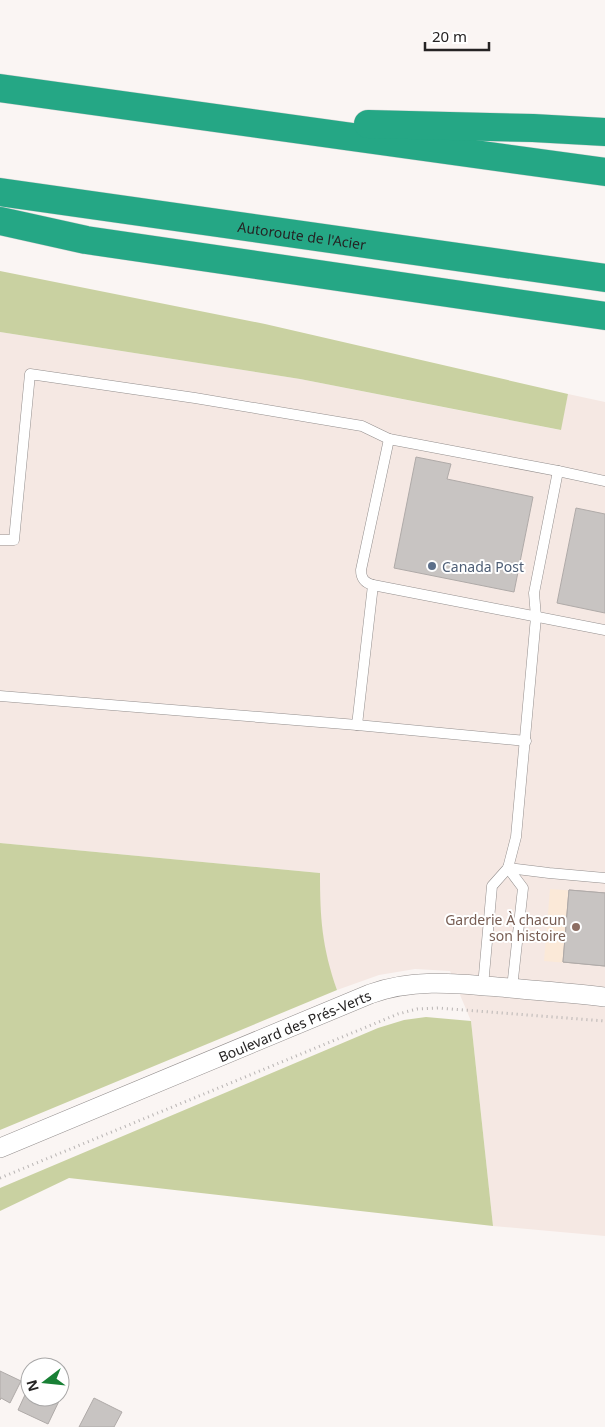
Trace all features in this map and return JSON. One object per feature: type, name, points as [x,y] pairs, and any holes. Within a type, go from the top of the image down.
[{"type":"highway","points":[[0,88],[605,172]]},
{"type":"highway","points":[[239,121],[533,128],[605,132]]},
{"type":"highway","name":"Autoroute de l'Acier","points":[[0,192],[605,278]]},
{"type":"highway","points":[[0,220],[86,240],[605,316]]},
{"type":"street","name":"Boulevard des Prés-Verts","points":[[0,1148],[382,990],[419,983],[605,996]]},
{"type":"lane","points":[[0,540],[14,540],[30,374],[362,426],[389,439],[605,481]]},
{"type":"lane","points":[[389,439],[361,570],[364,581],[373,585],[605,630]]},
{"type":"lane","points":[[483,986],[492,886],[508,868],[516,837],[536,617],[534,593],[558,471]]},
{"type":"lane","points":[[357,725],[373,585]]},
{"type":"lane","points":[[0,696],[357,725],[526,741]]},
{"type":"lane","points":[[508,868],[605,878]]},
{"type":"lane","points":[[508,868],[523,888],[512,988]]},
{"type":"path","name":"Boulevard des Prés-Verts","points":[[0,1178],[398,1014],[417,1009],[438,1008],[605,1021]]},
{"type":"shaded area","points":[[0,332],[300,379],[560,430],[568,394],[605,402],[605,1236],[493,1226],[471,1021],[450,971],[415,969],[379,975],[337,990],[329,968],[323,939],[320,911],[320,873],[0,843]]},
{"type":"shaded area","name":"Garderie À chacun son histoire","points":[[550,889],[605,893],[605,966],[544,961]]},
{"type":"green space","points":[[0,271],[265,324],[568,394],[561,430],[300,379],[0,332]]},
{"type":"green space","points":[[0,843],[320,873],[325,946],[337,990],[0,1130]]},
{"type":"green space","points":[[426,1017],[471,1021],[493,1226],[69,1178],[0,1211],[0,1188],[378,1028],[404,1020]]},
{"type":"building","points":[[416,457],[451,464],[447,479],[533,497],[514,592],[394,568]]},
{"type":"building","points":[[576,508],[605,514],[605,613],[557,603]]},
{"type":"building","name":"Garderie À chacun son histoire","points":[[569,890],[605,893],[605,966],[563,962]]},
{"type":"building","name":"Garderie À chacun son histoire","points":[[569,890],[605,893],[605,966],[563,962]]},
{"type":"building","points":[[0,1371],[20,1381],[20,1383],[10,1403],[1,1398],[0,1400]]},
{"type":"building","points":[[94,1398],[122,1412],[114,1427],[79,1427]]},
{"type":"building","points":[[20,1406],[56,1407],[48,1424],[18,1410]]},
{"type":"place","name":"Canada Post","points":[[432,566]]},
{"type":"place","name":"Garderie À chacun son histoire","points":[[576,927]]}]
